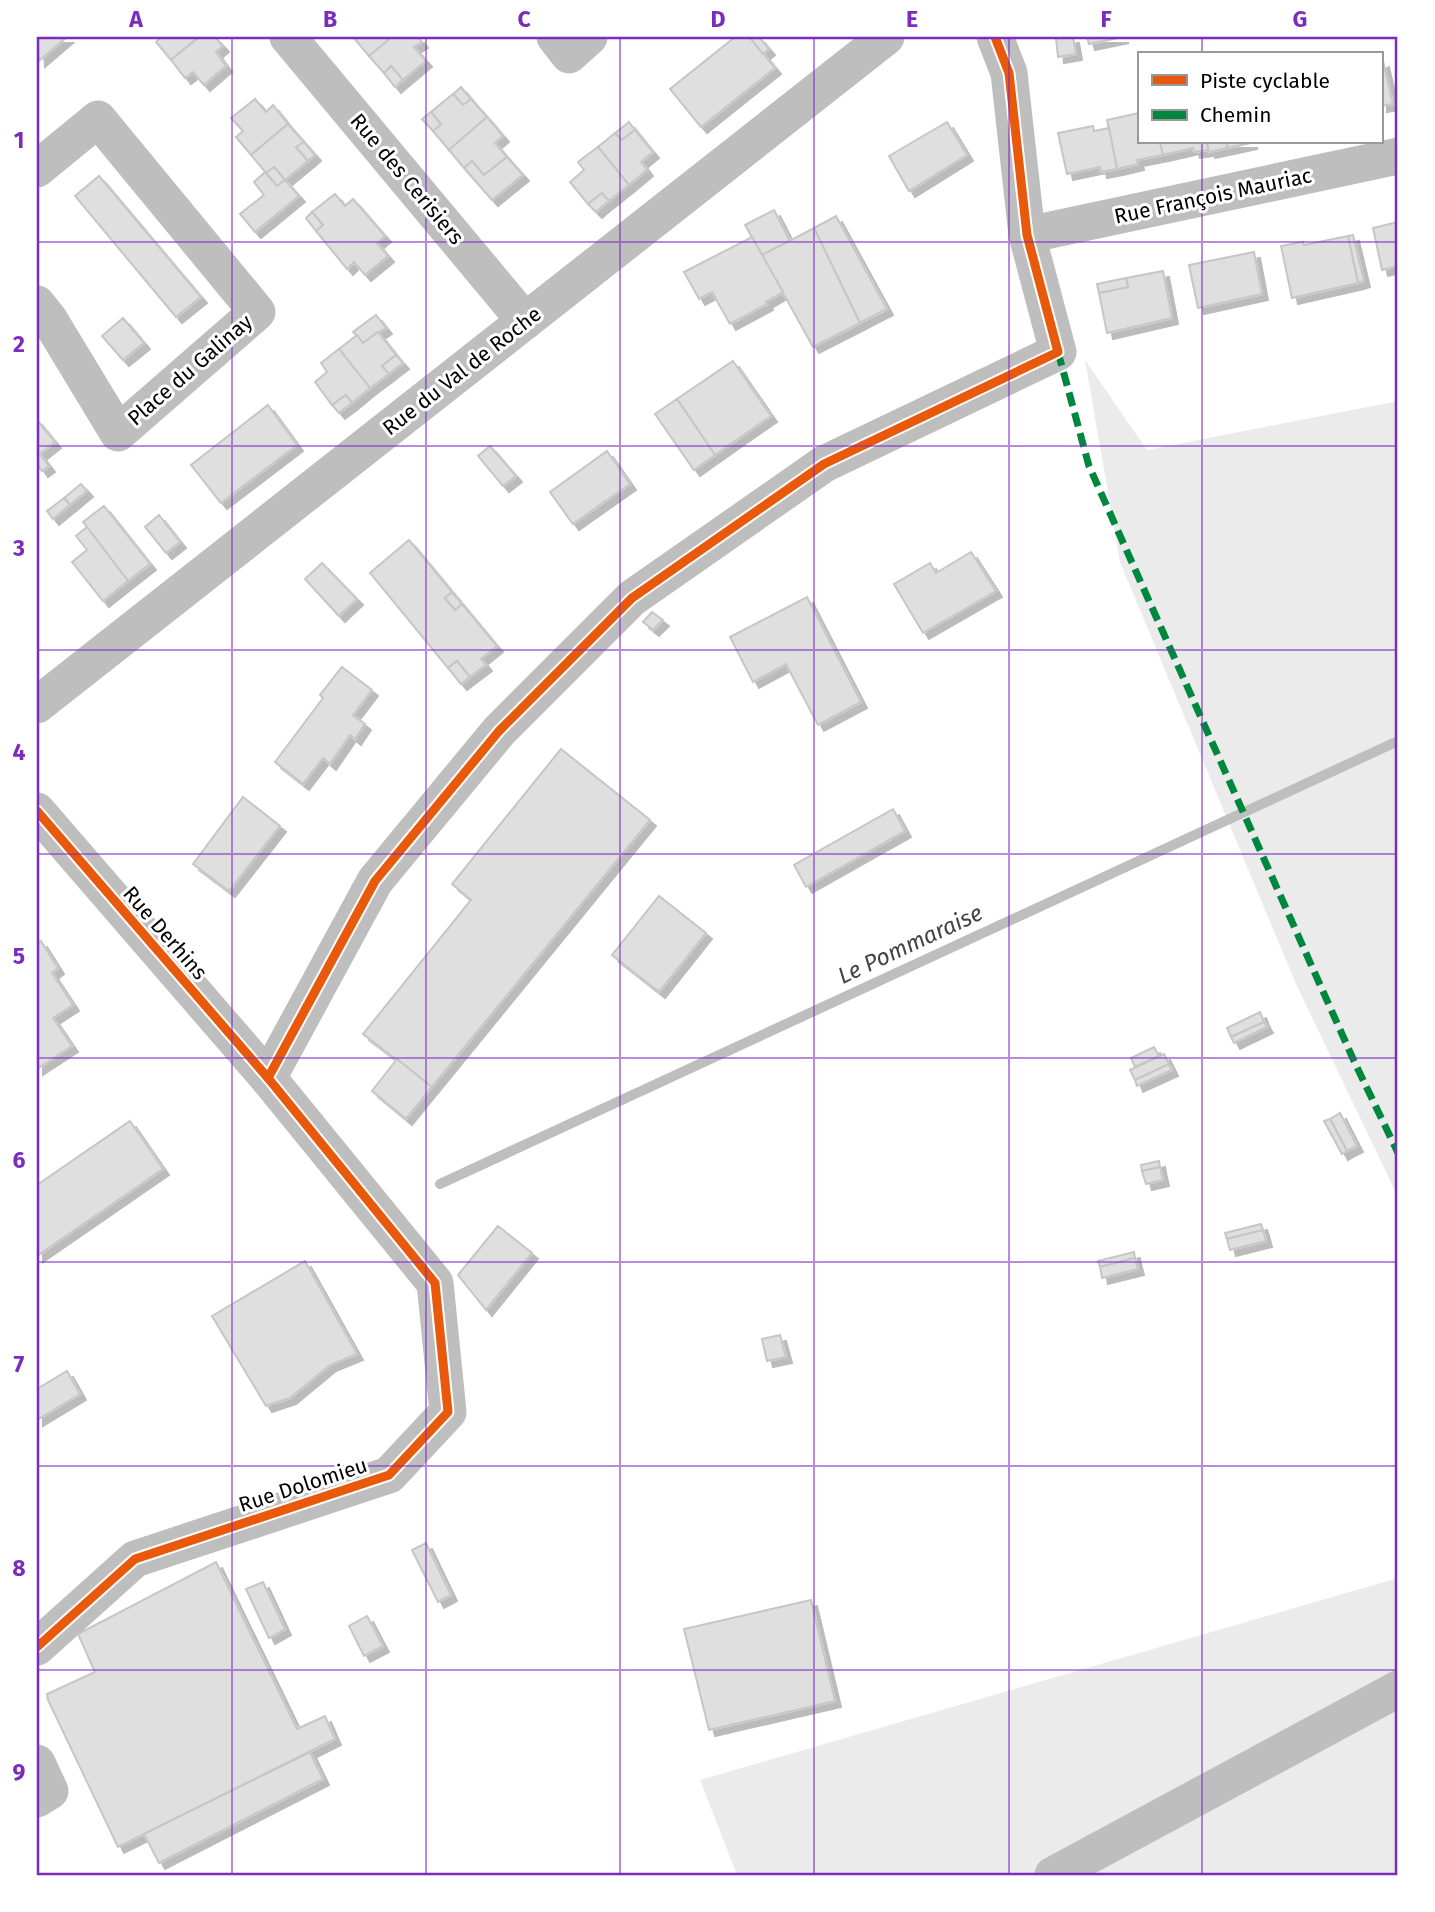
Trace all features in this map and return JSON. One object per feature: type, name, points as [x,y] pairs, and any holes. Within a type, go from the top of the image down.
[{"type":"street","name":"Rue des Cerisiers","points":[[288,37],[526,321]]},
{"type":"street","points":[[555,37],[569,55],[589,37]]},
{"type":"street","name":"Rue du Val de Roche","points":[[37,705],[886,37]]},
{"type":"street","points":[[268,1078],[375,881],[499,730],[632,598],[824,464],[1058,352],[1027,235],[1009,73],[995,37]]},
{"type":"street","name":"Place du Galinay","points":[[37,169],[98,119],[257,312],[118,433],[41,318]]},
{"type":"street","name":"Rue François Mauriac","points":[[1027,235],[1398,156]]},
{"type":"street","name":"Rue Derhins","points":[[37,811],[268,1078]]},
{"type":"street","name":"Rue Dolomieu","points":[[37,1647],[135,1559],[388,1475],[448,1412],[435,1283],[268,1078]]},
{"type":"street","points":[[1053,1875],[1398,1689]]},
{"type":"street","points":[[37,1763],[50,1791],[37,1799]]},
{"type":"shaded area","points":[[1085,360],[1147,450],[1398,401],[1398,1197],[1296,984],[1120,562]]},
{"type":"shaded area","points":[[1398,1578],[1398,1875],[737,1875],[700,1780]]},
{"type":"building","points":[[37,37],[67,37],[39,61]]},
{"type":"building","points":[[161,37],[199,37],[171,60],[156,42]]},
{"type":"building","points":[[199,37],[215,37],[223,46],[216,52],[226,66],[204,85],[193,72],[185,78],[171,60]]},
{"type":"building","points":[[353,37],[392,37],[369,56]]},
{"type":"building","points":[[392,37],[418,37],[422,42],[414,47],[426,61],[403,80],[391,66],[384,73],[369,56]]},
{"type":"building","points":[[735,37],[750,37],[775,68],[701,127],[670,89]]},
{"type":"building","points":[[759,37],[769,49],[763,54],[751,39]]},
{"type":"building","points":[[1073,37],[1076,54],[1058,57],[1056,38]]},
{"type":"building","points":[[1087,37],[1123,37],[1089,44]]},
{"type":"building","points":[[1382,62],[1393,104],[1382,106]]},
{"type":"building","points":[[391,66],[403,80],[395,87],[384,73]]},
{"type":"building","points":[[461,87],[471,99],[463,105],[453,94]]},
{"type":"building","points":[[453,94],[463,105],[471,99],[487,117],[449,150],[433,131],[441,124],[431,112]]},
{"type":"building","points":[[255,99],[266,112],[273,105],[288,124],[251,155],[236,137],[243,131],[231,118]]},
{"type":"building","points":[[431,112],[441,124],[433,131],[422,119]]},
{"type":"building","points":[[1138,113],[1138,144],[1160,144],[1163,155],[1137,160],[1138,164],[1117,169],[1107,120]]},
{"type":"building","points":[[487,117],[503,136],[495,143],[507,157],[484,175],[472,161],[464,168],[449,150]]},
{"type":"building","points":[[629,122],[635,130],[622,140],[615,133]]},
{"type":"building","points":[[947,122],[967,155],[909,191],[889,156]]},
{"type":"building","points":[[288,124],[304,142],[296,147],[308,161],[285,180],[274,167],[266,173],[251,155]]},
{"type":"building","points":[[1093,126],[1094,131],[1109,128],[1117,169],[1101,172],[1100,167],[1067,174],[1058,133]]},
{"type":"building","points":[[635,130],[653,152],[641,162],[647,170],[629,185],[598,147],[615,133],[622,140]]},
{"type":"building","points":[[304,142],[315,155],[308,161],[296,147]]},
{"type":"building","points":[[1160,144],[1207,144],[1208,150],[1194,152],[1193,148],[1163,155]]},
{"type":"building","points":[[1207,144],[1227,144],[1228,148],[1209,152]]},
{"type":"building","points":[[1227,144],[1246,144],[1228,148]]},
{"type":"building","points":[[598,147],[629,185],[609,201],[602,193],[588,204],[570,182],[584,170],[578,162]]},
{"type":"building","points":[[507,157],[523,175],[492,200],[464,168],[472,161],[484,175]]},
{"type":"building","points":[[274,167],[285,180],[277,186],[266,173]]},
{"type":"building","points":[[265,172],[277,186],[285,180],[299,196],[255,232],[240,214],[264,195],[254,182]]},
{"type":"building","points":[[99,176],[201,297],[176,317],[75,196]]},
{"type":"building","points":[[602,193],[609,201],[596,212],[588,204]]},
{"type":"building","points":[[335,194],[345,206],[353,199],[385,236],[377,243],[388,256],[365,275],[354,262],[347,269],[316,231],[323,225],[312,212]]},
{"type":"building","points":[[774,210],[790,241],[762,255],[745,225]]},
{"type":"building","points":[[312,212],[323,225],[316,231],[306,218]]},
{"type":"building","points":[[836,216],[887,309],[860,323],[814,228]]},
{"type":"building","points":[[1398,222],[1398,266],[1382,270],[1373,228]]},
{"type":"building","points":[[814,228],[860,323],[813,347],[762,255]]},
{"type":"building","points":[[1353,235],[1364,281],[1358,283],[1348,236]]},
{"type":"building","points":[[1348,236],[1358,283],[1292,298],[1281,246],[1303,242],[1304,245]]},
{"type":"building","points":[[752,237],[783,292],[730,324],[712,292],[699,299],[684,272]]},
{"type":"building","points":[[1254,252],[1262,294],[1198,308],[1189,265]]},
{"type":"building","points":[[1163,271],[1172,318],[1107,333],[1099,293],[1128,287],[1126,278]]},
{"type":"building","points":[[1126,278],[1128,287],[1099,293],[1097,284]]},
{"type":"building","points":[[376,315],[386,328],[363,343],[353,332]]},
{"type":"building","points":[[123,318],[144,343],[123,360],[102,336]]},
{"type":"building","points":[[378,332],[396,355],[382,366],[389,374],[370,388],[339,349],[357,335],[363,343]]},
{"type":"building","points":[[339,349],[370,388],[352,403],[346,395],[332,405],[315,382],[327,372],[321,363]]},
{"type":"building","points":[[396,355],[403,363],[389,374],[382,366]]},
{"type":"building","points":[[733,361],[771,416],[715,455],[677,399]]},
{"type":"building","points":[[346,395],[352,403],[339,413],[332,405]]},
{"type":"building","points":[[677,399],[715,455],[694,470],[655,414]]},
{"type":"building","points":[[268,405],[297,445],[221,503],[191,465]]},
{"type":"building","points":[[37,420],[55,442],[40,454],[49,466],[42,471],[37,464]]},
{"type":"building","points":[[490,446],[516,476],[503,486],[478,456]]},
{"type":"building","points":[[607,451],[630,484],[573,524],[550,492]]},
{"type":"building","points":[[81,484],[87,491],[70,505],[64,498]]},
{"type":"building","points":[[64,498],[70,505],[53,519],[47,511]]},
{"type":"building","points":[[104,506],[150,564],[128,581],[83,522]]},
{"type":"building","points":[[159,515],[180,542],[166,553],[145,527]]},
{"type":"building","points":[[87,527],[128,581],[103,601],[72,562],[87,550],[76,536]]},
{"type":"building","points":[[409,540],[452,592],[445,598],[455,610],[462,604],[497,646],[481,659],[486,665],[470,677],[457,661],[448,668],[370,573]]},
{"type":"building","points":[[971,552],[996,591],[923,633],[894,584],[930,563],[936,573]]},
{"type":"building","points":[[322,563],[357,599],[339,616],[305,579]]},
{"type":"building","points":[[452,592],[462,604],[455,610],[445,598]]},
{"type":"building","points":[[807,597],[861,702],[818,725],[786,664],[753,682],[730,637]]},
{"type":"building","points":[[652,612],[663,620],[653,630],[643,622]]},
{"type":"building","points":[[457,661],[470,677],[461,684],[448,668]]},
{"type":"building","points":[[342,667],[372,690],[353,715],[365,724],[355,739],[350,735],[330,764],[323,758],[303,784],[275,762],[323,698],[320,695]]},
{"type":"building","points":[[561,749],[650,820],[432,1087],[363,1034],[471,900],[452,884]]},
{"type":"building","points":[[243,797],[280,826],[229,891],[193,864]]},
{"type":"building","points":[[893,809],[905,831],[806,887],[794,865]]},
{"type":"building","points":[[659,896],[706,933],[659,992],[612,955]]},
{"type":"building","points":[[41,941],[58,968],[52,973],[73,1005],[53,1018],[72,1046],[37,1069],[37,944]]},
{"type":"building","points":[[1260,1012],[1264,1022],[1231,1037],[1227,1028]]},
{"type":"building","points":[[1264,1022],[1267,1027],[1234,1043],[1231,1037]]},
{"type":"building","points":[[1154,1047],[1159,1056],[1135,1067],[1131,1058]]},
{"type":"building","points":[[1164,1054],[1169,1064],[1135,1080],[1130,1070]]},
{"type":"building","points":[[397,1059],[432,1087],[406,1119],[372,1091]]},
{"type":"building","points":[[1169,1064],[1172,1070],[1137,1086],[1135,1080]]},
{"type":"building","points":[[1340,1113],[1357,1146],[1347,1151],[1330,1119]]},
{"type":"building","points":[[1330,1119],[1347,1151],[1342,1154],[1324,1121]]},
{"type":"building","points":[[130,1121],[163,1169],[37,1256],[37,1185]]},
{"type":"building","points":[[1159,1161],[1160,1167],[1142,1171],[1141,1165]]},
{"type":"building","points":[[1160,1167],[1163,1180],[1146,1184],[1142,1171]]},
{"type":"building","points":[[1261,1224],[1263,1230],[1227,1239],[1225,1233]]},
{"type":"building","points":[[498,1226],[532,1253],[486,1310],[458,1275]]},
{"type":"building","points":[[1263,1230],[1266,1241],[1230,1250],[1227,1239]]},
{"type":"building","points":[[1134,1252],[1135,1258],[1100,1267],[1098,1261]]},
{"type":"building","points":[[1135,1258],[1138,1269],[1102,1278],[1100,1267]]},
{"type":"building","points":[[305,1261],[357,1354],[330,1365],[290,1398],[266,1406],[212,1316]]},
{"type":"building","points":[[780,1335],[786,1357],[767,1361],[762,1339]]},
{"type":"building","points":[[67,1371],[80,1394],[37,1420],[37,1389]]},
{"type":"building","points":[[426,1543],[451,1595],[438,1602],[412,1550]]},
{"type":"building","points":[[216,1562],[297,1729],[325,1716],[335,1739],[118,1847],[47,1694],[95,1672],[78,1634]]},
{"type":"building","points":[[263,1582],[285,1629],[269,1638],[246,1589]]},
{"type":"building","points":[[811,1600],[835,1701],[709,1730],[684,1629]]},
{"type":"building","points":[[367,1616],[383,1646],[364,1656],[349,1626]]},
{"type":"building","points":[[310,1752],[323,1779],[159,1863],[144,1834]]},
{"type":"waterway","name":"Le Pommaraise","points":[[440,1184],[1398,741]]},
{"type":"marked path","points":[[1058,352],[1089,466],[1354,1061],[1398,1153]]},
{"type":"cycle path","points":[[268,1078],[375,881],[499,731],[632,598],[824,464],[1058,352],[1027,235],[1009,73],[995,37]]},
{"type":"cycle path","points":[[37,811],[268,1078],[435,1283],[448,1412],[389,1475],[135,1559],[37,1647]]}]
